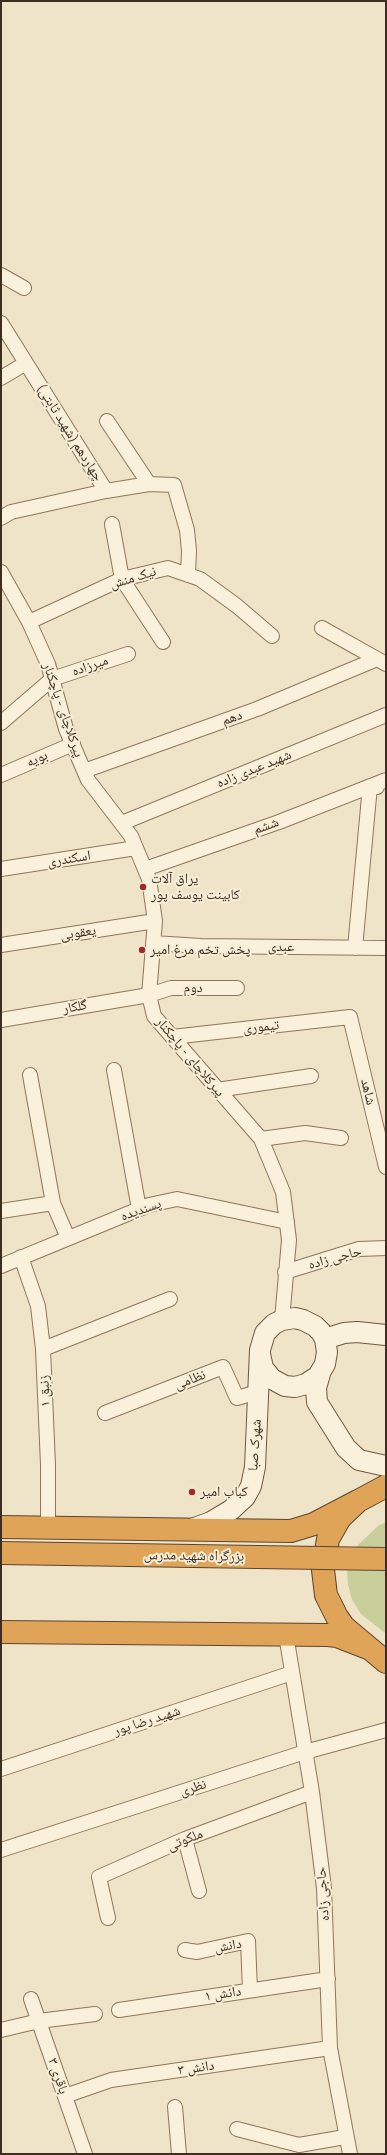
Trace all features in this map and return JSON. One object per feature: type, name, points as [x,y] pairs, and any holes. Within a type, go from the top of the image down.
[{"type":"highway","points":[[386,1486],[358,1501],[340,1518],[331,1534],[324,1558],[323,1576],[326,1595],[344,1627],[386,1662]]},
{"type":"highway","name":"بزرگراه شهید مدرس","points":[[1,1526],[192,1530],[298,1530],[314,1524],[358,1501]]},
{"type":"highway","name":"بزرگراه شهید مدرس","points":[[1,1553],[386,1559]]},
{"type":"highway","points":[[1,1632],[331,1635],[368,1648]]},
{"type":"main road","points":[[320,1374],[312,1381],[302,1385],[292,1386],[281,1384],[267,1374],[262,1364],[260,1354],[260,1345],[265,1333],[274,1324],[282,1320],[295,1318],[307,1321],[318,1329],[325,1339],[327,1356],[316,1388],[317,1402],[346,1448],[359,1460],[386,1466]]},
{"type":"main road","points":[[325,1339],[344,1333],[357,1332],[386,1335]]},
{"type":"main road","name":"شهرک صبا","points":[[192,1530],[211,1522],[231,1510],[248,1492],[255,1467],[260,1354]]},
{"type":"street","points":[[1,274],[24,288]]},
{"type":"street","name":"چهاردهم (شهید ثابتی)","points":[[1,323],[106,491],[149,484],[174,485],[187,530],[189,551],[188,575]]},
{"type":"street","points":[[1,378],[26,363]]},
{"type":"street","points":[[107,421],[149,484]]},
{"type":"street","points":[[1,518],[11,512],[106,491]]},
{"type":"street","points":[[112,524],[122,579],[163,642]]},
{"type":"street","name":"نیک منش","points":[[28,622],[122,579],[168,568],[200,579],[237,606],[272,636]]},
{"type":"street","name":"پیرکلاچای - پاچکنار","points":[[1,572],[28,622],[48,664],[72,744],[88,780],[131,836],[149,879],[155,921],[149,995],[154,1016],[261,1139],[283,1192],[289,1240],[282,1320]]},
{"type":"street","points":[[322,628],[381,662]]},
{"type":"street","name":"میرزاده","points":[[52,679],[128,654]]},
{"type":"street","name":"دهم","points":[[84,771],[257,709],[381,662]]},
{"type":"street","points":[[1,723],[52,679]]},
{"type":"street","name":"شهید عبدی زاده","points":[[122,823],[386,715]]},
{"type":"street","name":"بویه","points":[[1,775],[72,744]]},
{"type":"street","name":"ششم","points":[[145,868],[279,822],[386,780]]},
{"type":"street","points":[[355,948],[370,786],[386,787]]},
{"type":"street","name":"اسکندری","points":[[1,870],[136,848]]},
{"type":"street","name":"یعقوبی","points":[[1,945],[155,921]]},
{"type":"street","name":"عبدی","points":[[153,943],[201,946],[386,948]]},
{"type":"street","name":"دوم","points":[[149,995],[171,988],[237,988]]},
{"type":"street","name":"گلکار","points":[[1,1020],[149,995]]},
{"type":"street","name":"تیموری","points":[[172,1037],[350,1017]]},
{"type":"street","name":"شاهد","points":[[350,1017],[386,1168]]},
{"type":"street","points":[[114,1070],[139,1209]]},
{"type":"street","points":[[30,1075],[53,1203],[68,1238]]},
{"type":"street","points":[[217,1090],[311,1076]]},
{"type":"street","points":[[261,1139],[305,1133],[341,1138]]},
{"type":"street","name":"پسندیده","points":[[1,1266],[149,1205],[177,1199],[287,1222]]},
{"type":"street","points":[[1,1211],[53,1203]]},
{"type":"street","name":"حاجی زاده","points":[[285,1272],[359,1250],[386,1248]]},
{"type":"street","name":"زنبق ۱","points":[[21,1257],[38,1306],[43,1349],[48,1465],[48,1527]]},
{"type":"street","points":[[43,1349],[170,1299]]},
{"type":"street","name":"نظامی","points":[[105,1413],[223,1367],[237,1398],[258,1392]]},
{"type":"street","name":"حاجی زاده","points":[[286,1635],[306,1752],[324,1888],[330,2048],[345,2137],[350,2154]]},
{"type":"street","name":"شهید رضا پور","points":[[1,1768],[292,1673]]},
{"type":"street","name":"نظری","points":[[1,1850],[306,1752],[386,1730]]},
{"type":"street","name":"ملکوتی","points":[[108,1918],[99,1877],[185,1839],[312,1792]]},
{"type":"street","points":[[185,1839],[199,1891]]},
{"type":"street","name":"دانش","points":[[185,1950],[197,1952],[248,1941],[250,1990]]},
{"type":"street","name":"دانش ۱","points":[[119,2010],[328,1979]]},
{"type":"street","name":"باقری ۳","points":[[31,1998],[85,2154]]},
{"type":"street","points":[[1,2030],[39,2021],[95,2014]]},
{"type":"street","name":"دانش ۳","points":[[65,2096],[111,2080],[330,2048]]},
{"type":"street","points":[[175,2107],[179,2154]]},
{"type":"street","points":[[237,2129],[299,2145],[345,2137]]},
{"type":"green space","points":[[386,1522],[386,1634],[361,1614],[352,1600],[348,1585],[347,1569],[350,1557],[358,1545],[378,1526]]},
{"type":"place","name":"یراق آلات کابینت یوسف پور","points":[[143,887]]},
{"type":"place","name":"پخش تخم مرغ امیر","points":[[142,950]]},
{"type":"place","name":"کباب امیر","points":[[192,1492]]}]
